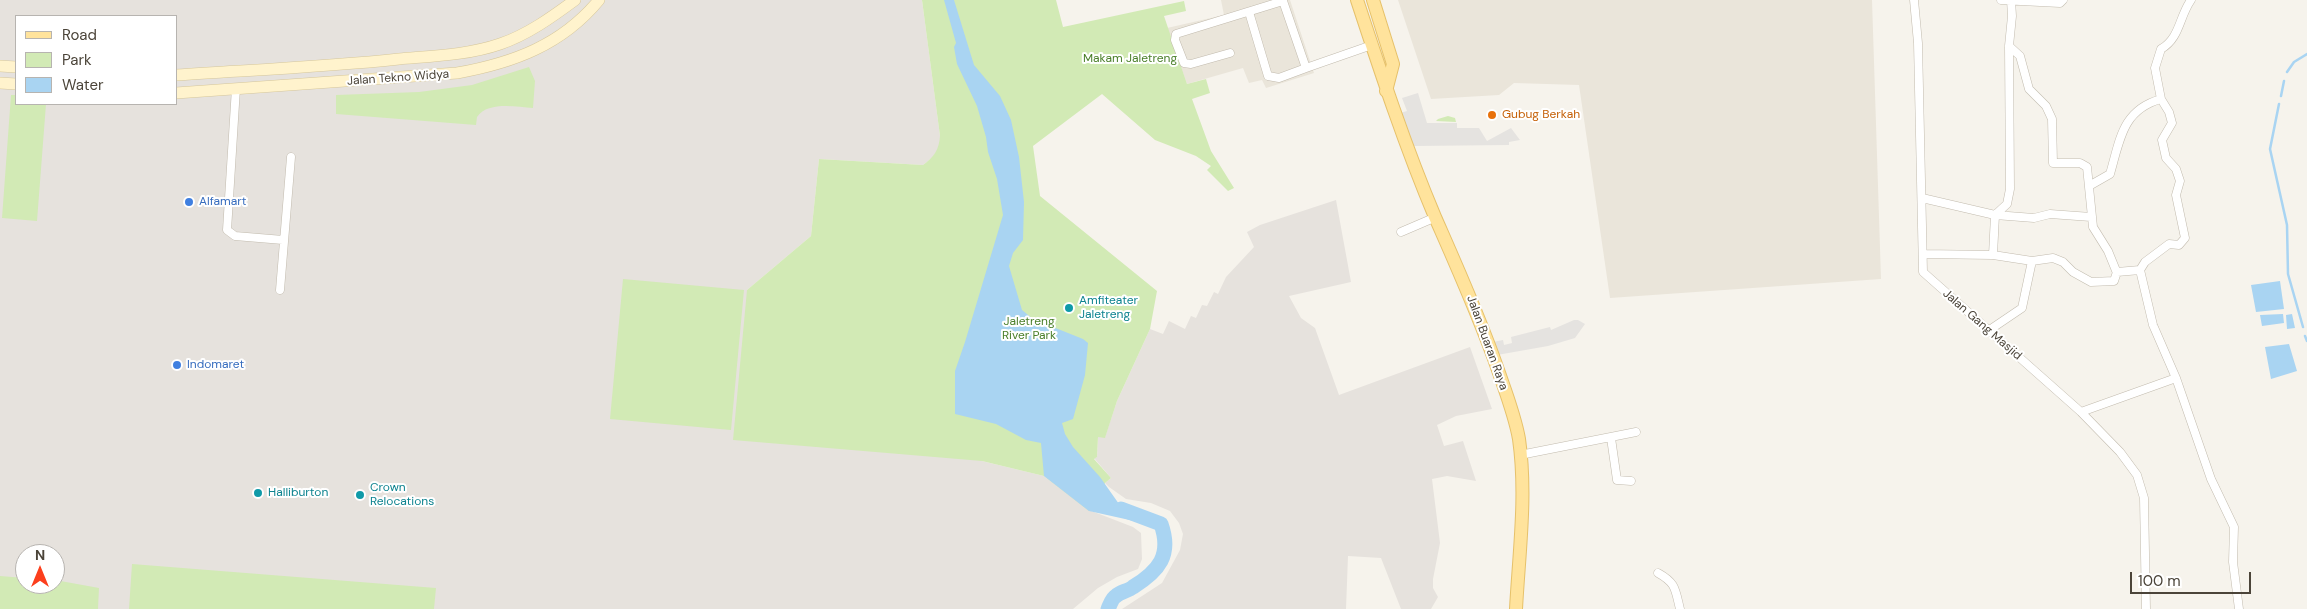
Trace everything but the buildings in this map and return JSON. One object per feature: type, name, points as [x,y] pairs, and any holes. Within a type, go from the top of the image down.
[{"type":"main road","name":"Jalan Tekno Widya","points":[[178,75],[459,54],[498,45],[516,38],[556,15],[575,0]]},
{"type":"main road","name":"Jalan Tekno Widya","points":[[178,93],[457,73],[486,68],[516,59],[556,40],[587,15],[599,0]]},
{"type":"main road","name":"Jalan Buaran Raya","points":[[1357,0],[1386,91],[1465,284],[1493,356],[1512,413],[1520,455],[1522,510],[1516,609]]},
{"type":"main road","points":[[1373,0],[1393,64],[1386,91]]},
{"type":"main road","points":[[380,61],[382,79]]},
{"type":"main road","points":[[0,66],[15,67]]},
{"type":"main road","points":[[0,83],[15,84]]},
{"type":"street","name":"Jalan Gang Masjid","points":[[1914,0],[1918,43],[1923,272],[2081,412],[2120,452],[2141,483],[2145,507],[2146,609]]},
{"type":"street","points":[[2001,0],[2060,3],[2063,0]]},
{"type":"street","points":[[1993,255],[1995,215],[2007,204],[2010,189],[2009,46],[2012,16],[2011,0]]},
{"type":"street","points":[[2191,0],[2182,13],[2170,43],[2160,49],[2155,68],[2161,100],[2169,112],[2172,123],[2162,140],[2166,158],[2176,169],[2180,181],[2176,195],[2185,238],[2179,245],[2169,244],[2145,262],[2140,270],[2153,325],[2176,378],[2212,479],[2234,528],[2233,562],[2239,609]]},
{"type":"street","points":[[1230,53],[1191,64],[1184,63],[1175,40],[1176,34],[1285,2],[1306,68]]},
{"type":"street","points":[[1249,12],[1268,76],[1273,79],[1372,45]]},
{"type":"street","points":[[1923,254],[1993,255],[2032,261],[2059,260],[2075,273],[2094,283],[2114,281],[2117,273],[2108,251],[2093,227],[2087,167],[2084,164],[2052,164],[2052,119],[2046,106],[2028,89],[2020,56],[2009,46]]},
{"type":"street","points":[[236,88],[227,230],[235,236],[283,240]]},
{"type":"street","points":[[2089,186],[2110,174],[2125,123],[2147,103],[2161,100]]},
{"type":"street","points":[[280,290],[291,157]]},
{"type":"street","points":[[1922,198],[1995,215],[2034,218],[2050,214],[2092,217]]},
{"type":"street","points":[[1401,232],[1436,217]]},
{"type":"street","points":[[1988,331],[2022,308],[2032,261]]},
{"type":"street","points":[[2117,273],[2140,270]]},
{"type":"street","points":[[2081,412],[2176,378]]},
{"type":"street","points":[[1520,455],[1636,432]]},
{"type":"street","points":[[1611,438],[1617,480],[1621,482],[1631,481]]},
{"type":"street","points":[[1658,573],[1671,580],[1680,609]]},
{"type":"shaded area","points":[[0,0],[922,0],[940,147],[933,157],[923,165],[819,159],[811,236],[747,290],[982,461],[1044,476],[1089,510],[1133,527],[1141,533],[1142,559],[1138,569],[1117,577],[1098,588],[1073,609],[0,609]]},
{"type":"shaded area","points":[[1221,0],[1290,0],[1314,73],[1266,88],[1262,80],[1249,83],[1243,68],[1187,84],[1167,28],[1224,15]]},
{"type":"shaded area","points":[[1398,0],[1872,0],[1881,279],[1610,298],[1579,85],[1514,83],[1499,95],[1431,99]]},
{"type":"shaded area","points":[[1418,93],[1427,123],[1457,123],[1457,128],[1479,128],[1487,141],[1511,128],[1520,140],[1509,142],[1509,145],[1414,146],[1400,113],[1407,111],[1402,98]]},
{"type":"shaded area","points":[[1336,200],[1351,282],[1289,296],[1301,318],[1315,328],[1339,395],[1470,347],[1492,409],[1456,416],[1437,425],[1444,446],[1463,441],[1476,481],[1447,476],[1432,479],[1440,543],[1433,579],[1433,588],[1438,597],[1431,609],[1401,609],[1381,558],[1348,556],[1346,609],[1122,609],[1162,583],[1180,550],[1183,534],[1179,523],[1170,511],[1151,503],[1126,499],[1109,487],[1105,483],[1111,478],[1094,458],[1097,457],[1098,437],[1105,437],[1117,401],[1150,329],[1163,334],[1169,321],[1185,329],[1191,316],[1196,318],[1202,305],[1207,306],[1214,292],[1218,294],[1226,277],[1254,247],[1247,232],[1260,225]]},
{"type":"shaded area","points":[[1574,320],[1585,324],[1575,338],[1548,346],[1497,355],[1493,342],[1503,340],[1504,345],[1512,343],[1511,337],[1550,327],[1551,330]]},
{"type":"green space","points":[[922,0],[1056,0],[1063,27],[1184,1],[1186,11],[1164,16],[1187,84],[1206,79],[1210,93],[1192,99],[1211,151],[1234,188],[1228,191],[1207,170],[1211,166],[1196,156],[1155,140],[1102,94],[1033,146],[1040,196],[1157,291],[1150,329],[1117,401],[1105,438],[1098,437],[1097,457],[1094,459],[1111,478],[1105,483],[1089,511],[1044,476],[982,461],[733,440],[747,290],[811,236],[819,159],[923,165],[933,156],[937,149],[940,136]]},
{"type":"green space","points":[[529,67],[535,81],[533,108],[503,106],[488,109],[477,117],[476,125],[336,114],[336,95],[419,92],[472,85]]},
{"type":"green space","points":[[11,95],[15,95],[15,105],[46,105],[37,221],[2,218]]},
{"type":"green space","points":[[1448,116],[1455,118],[1456,122],[1436,121],[1438,119]]},
{"type":"green space","points":[[623,279],[744,290],[731,430],[610,419]]},
{"type":"green space","points":[[132,564],[436,588],[434,609],[129,609]]},
{"type":"green space","points":[[0,576],[15,577],[15,594],[65,594],[65,582],[99,588],[98,609],[0,609]]},
{"type":"water","points":[[944,0],[954,0],[974,65],[1000,96],[1011,120],[1019,157],[1024,202],[1023,240],[1013,253],[1009,266],[1022,310],[1033,319],[1083,339],[1088,343],[1085,375],[1073,419],[1062,423],[1065,434],[1073,447],[1100,477],[1119,504],[1143,513],[1134,521],[1089,511],[1044,476],[1041,443],[1026,440],[996,424],[955,414],[955,371],[1003,215],[997,179],[988,152],[986,137],[977,106],[957,64],[954,47],[956,43]]},
{"type":"water","points":[[2280,281],[2284,309],[2256,312],[2251,285]]},
{"type":"water","points":[[2283,314],[2284,323],[2262,326],[2260,315]]},
{"type":"water","points":[[2292,314],[2295,328],[2287,329],[2286,315]]},
{"type":"water","points":[[2289,344],[2297,371],[2271,379],[2265,347]]},
{"type":"waterway","points":[[2287,72],[2294,62],[2307,54]]},
{"type":"waterway","points":[[2281,96],[2284,81]]},
{"type":"waterway","points":[[2279,104],[2270,149],[2287,225],[2288,274],[2303,327]]},
{"type":"waterway","points":[[2305,336],[2307,341]]},
{"type":"waterway","points":[[1108,609],[1115,597],[1150,575],[1161,561],[1164,553],[1164,535],[1161,524],[1121,509]]},
{"type":"place","name":"Gubug Berkah","points":[[1492,115]]},
{"type":"place","name":"Alfamart","points":[[189,202]]},
{"type":"place","name":"Amfiteater Jaletreng","points":[[1069,308]]},
{"type":"place","name":"Indomaret","points":[[177,365]]},
{"type":"place","name":"Halliburton","points":[[258,493]]},
{"type":"place","name":"Crown Relocations","points":[[360,495]]},
{"type":"park label","name":"Makam Jaletreng","points":[[1130,59]]},
{"type":"park label","name":"Jaletreng River Park","points":[[1029,329]]}]
